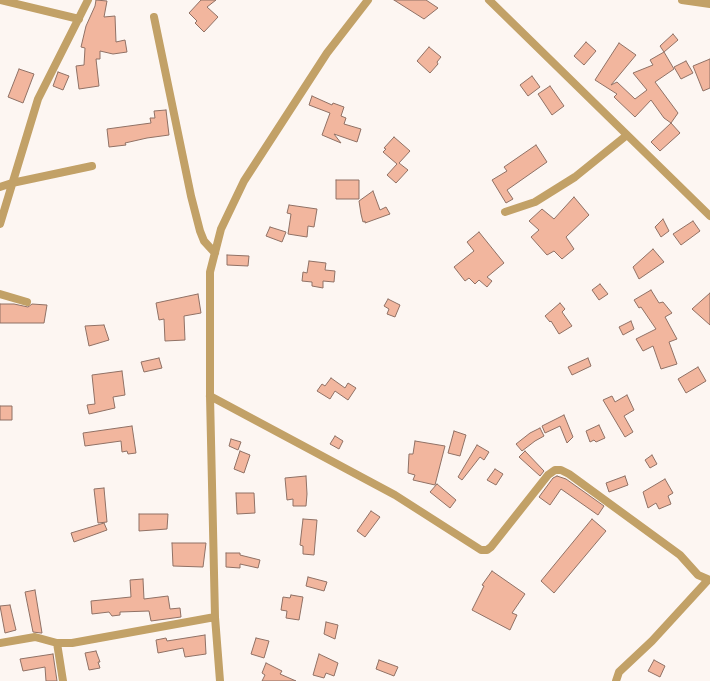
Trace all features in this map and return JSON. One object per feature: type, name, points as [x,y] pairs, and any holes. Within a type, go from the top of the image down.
[{"type":"street","points":[[0,0],[79,19]]},
{"type":"street","points":[[0,224],[38,99],[88,0]]},
{"type":"street","points":[[228,681],[220,679],[215,617],[210,396],[210,272],[221,229],[244,181],[327,53],[368,0]]},
{"type":"street","points":[[490,0],[710,216]]},
{"type":"street","points":[[682,0],[710,4]]},
{"type":"street","points":[[154,17],[191,196],[200,231],[204,241],[215,253]]},
{"type":"street","points":[[505,212],[535,202],[575,177],[627,135]]},
{"type":"street","points":[[0,187],[12,183],[92,166]]},
{"type":"street","points":[[0,294],[27,302]]},
{"type":"street","points":[[210,396],[395,495],[481,550],[486,550],[491,547],[548,475],[555,470],[561,470],[569,474],[680,555],[698,574],[709,580],[652,641],[619,672],[616,681]]},
{"type":"street","points":[[0,643],[36,637],[57,643],[72,643],[215,617]]},
{"type":"street","points":[[57,643],[64,681]]},
{"type":"building","points":[[96,0],[107,1],[104,17],[115,16],[116,42],[125,40],[127,52],[113,54],[100,51],[100,59],[96,59],[99,86],[79,89],[76,66],[84,65],[85,48],[81,47],[86,26],[95,6]]},
{"type":"building","points":[[201,0],[216,0],[207,7],[218,17],[204,32],[195,23],[197,21],[189,13]]},
{"type":"building","points":[[394,0],[426,0],[438,8],[424,19]]},
{"type":"building","points":[[673,34],[678,40],[664,52],[660,46]]},
{"type":"building","points":[[586,42],[596,51],[584,65],[574,56]]},
{"type":"building","points":[[619,43],[636,55],[611,85],[617,82],[635,99],[647,90],[633,73],[653,65],[650,60],[664,52],[674,69],[655,82],[678,113],[671,123],[664,118],[651,100],[635,117],[614,97],[617,94],[595,80]]},
{"type":"building","points":[[429,47],[441,57],[437,62],[438,64],[430,73],[417,61]]},
{"type":"building","points":[[710,59],[710,88],[703,91],[693,66]]},
{"type":"building","points":[[686,61],[693,73],[681,79],[674,67]]},
{"type":"building","points":[[19,69],[34,74],[23,103],[8,97]]},
{"type":"building","points":[[58,72],[69,76],[63,90],[53,86]]},
{"type":"building","points":[[532,76],[540,87],[528,96],[520,85]]},
{"type":"building","points":[[550,86],[564,106],[552,115],[538,94]]},
{"type":"building","points":[[312,96],[332,105],[333,103],[344,107],[341,116],[346,118],[344,124],[361,129],[357,142],[334,134],[341,143],[322,135],[330,113],[309,105]]},
{"type":"building","points":[[166,110],[169,135],[125,143],[126,145],[109,147],[107,129],[151,123],[150,118],[155,118],[154,111]]},
{"type":"building","points":[[671,123],[680,133],[660,151],[651,142]]},
{"type":"building","points":[[394,137],[410,151],[399,163],[408,170],[396,183],[387,175],[397,164],[383,152],[386,149],[384,148]]},
{"type":"building","points":[[536,145],[547,162],[507,190],[513,199],[506,203],[492,180],[507,171],[504,167]]},
{"type":"building","points":[[336,180],[359,180],[359,199],[336,199]]},
{"type":"building","points":[[373,191],[380,210],[386,207],[390,214],[365,223],[365,221],[363,222],[359,201]]},
{"type":"building","points":[[574,197],[589,215],[566,237],[574,249],[562,259],[554,251],[547,255],[531,237],[539,230],[529,221],[542,209],[554,219]]},
{"type":"building","points":[[289,205],[317,209],[314,227],[308,226],[307,237],[288,234],[291,214],[287,213]]},
{"type":"building","points":[[663,219],[669,231],[661,237],[655,227]]},
{"type":"building","points":[[693,221],[700,231],[681,245],[673,234]]},
{"type":"building","points":[[270,227],[286,232],[282,242],[266,236]]},
{"type":"building","points":[[479,232],[504,263],[487,277],[492,281],[487,287],[479,280],[475,284],[469,278],[465,281],[454,267],[474,251],[467,242]]},
{"type":"building","points":[[653,249],[664,262],[639,279],[633,267]]},
{"type":"building","points":[[227,255],[249,256],[248,266],[227,265]]},
{"type":"building","points":[[309,261],[326,263],[325,270],[335,271],[334,282],[323,281],[323,288],[312,286],[312,282],[302,281],[303,272],[307,273]]},
{"type":"building","points":[[600,284],[608,294],[599,300],[592,290]]},
{"type":"building","points":[[651,290],[659,303],[663,302],[672,313],[665,317],[677,339],[669,342],[677,364],[661,369],[653,346],[643,351],[636,339],[656,329],[641,307],[639,308],[634,300]]},
{"type":"building","points":[[710,293],[710,325],[692,309]]},
{"type":"building","points":[[198,294],[201,313],[184,316],[185,340],[165,341],[164,319],[159,320],[156,303]]},
{"type":"building","points":[[388,299],[400,305],[395,317],[387,314],[389,309],[384,306]]},
{"type":"building","points":[[560,303],[565,309],[562,312],[572,326],[559,334],[551,321],[550,322],[545,316]]},
{"type":"building","points":[[0,304],[14,304],[28,307],[32,304],[47,305],[44,323],[0,323]]},
{"type":"building","points":[[631,321],[634,329],[623,335],[619,327]]},
{"type":"building","points":[[104,325],[109,340],[89,346],[85,326]]},
{"type":"building","points":[[159,358],[162,368],[144,372],[141,362]]},
{"type":"building","points":[[588,358],[591,366],[572,375],[568,367]]},
{"type":"building","points":[[698,367],[706,381],[686,393],[678,379]]},
{"type":"building","points":[[122,371],[125,395],[113,397],[115,408],[89,414],[87,405],[95,404],[92,375]]},
{"type":"building","points":[[331,378],[345,388],[348,383],[356,388],[348,400],[335,391],[330,399],[317,391],[322,384],[325,386]]},
{"type":"building","points":[[627,395],[634,410],[624,416],[633,432],[625,437],[603,400],[612,396],[615,402]]},
{"type":"building","points":[[0,406],[12,406],[12,420],[0,420]]},
{"type":"building","points":[[564,415],[573,437],[567,443],[560,426],[545,433],[542,426]]},
{"type":"building","points":[[599,425],[605,438],[596,442],[594,440],[590,442],[586,431]]},
{"type":"building","points":[[132,426],[136,453],[128,454],[127,451],[122,452],[121,441],[85,446],[83,433]]},
{"type":"building","points":[[540,428],[544,436],[522,451],[516,444],[530,433]]},
{"type":"building","points":[[454,431],[466,435],[460,456],[448,453]]},
{"type":"building","points":[[335,436],[343,441],[339,449],[330,444]]},
{"type":"building","points":[[231,439],[241,442],[238,450],[229,446]]},
{"type":"building","points":[[415,441],[445,446],[435,485],[413,480],[415,475],[408,473],[409,454],[413,454]]},
{"type":"building","points":[[477,445],[489,452],[484,460],[480,457],[462,480],[458,477]]},
{"type":"building","points":[[240,451],[250,455],[244,473],[234,469]]},
{"type":"building","points":[[525,451],[544,471],[540,476],[519,457]]},
{"type":"building","points":[[652,455],[657,464],[650,468],[645,460]]},
{"type":"building","points":[[495,469],[503,474],[496,485],[487,480]]},
{"type":"building","points":[[306,476],[306,506],[293,506],[293,499],[287,500],[285,478]]},
{"type":"building","points":[[557,476],[566,479],[604,506],[598,515],[561,489],[550,505],[539,497],[553,478]]},
{"type":"building","points":[[625,476],[628,485],[609,492],[606,483]]},
{"type":"building","points":[[665,479],[673,493],[668,496],[671,504],[659,509],[656,503],[648,508],[643,492]]},
{"type":"building","points":[[437,484],[456,500],[450,508],[430,492]]},
{"type":"building","points":[[104,488],[107,522],[98,523],[94,489]]},
{"type":"building","points":[[236,493],[254,493],[255,513],[237,514]]},
{"type":"building","points":[[371,511],[380,517],[365,537],[357,531]]},
{"type":"building","points":[[139,514],[168,514],[167,529],[139,531]]},
{"type":"building","points":[[303,519],[317,520],[314,555],[303,554],[303,546],[300,545]]},
{"type":"building","points":[[592,519],[606,531],[554,593],[541,581]]},
{"type":"building","points":[[104,523],[107,530],[74,542],[71,533]]},
{"type":"building","points":[[172,543],[206,543],[203,567],[173,566]]},
{"type":"building","points":[[226,553],[240,553],[240,555],[260,560],[258,568],[240,564],[240,568],[226,567]]},
{"type":"building","points":[[492,571],[525,594],[512,613],[517,615],[510,630],[472,610],[484,586],[482,585]]},
{"type":"building","points":[[308,577],[327,582],[324,591],[306,586]]},
{"type":"building","points":[[143,579],[144,599],[168,596],[170,609],[180,608],[181,617],[151,621],[149,611],[120,612],[120,615],[112,616],[109,612],[92,614],[91,601],[131,597],[130,580]]},
{"type":"building","points":[[35,590],[42,633],[33,632],[25,592]]},
{"type":"building","points":[[291,595],[303,597],[299,620],[286,618],[287,611],[281,610],[283,597],[290,598]]},
{"type":"building","points":[[10,605],[16,630],[5,633],[0,606]]},
{"type":"building","points":[[326,622],[338,625],[335,639],[324,634]]},
{"type":"building","points":[[205,635],[206,654],[185,657],[183,648],[158,653],[156,640],[166,638],[167,641]]},
{"type":"building","points":[[256,638],[269,641],[264,658],[251,654]]},
{"type":"building","points":[[96,651],[100,662],[98,662],[100,668],[89,670],[85,653]]},
{"type":"building","points":[[53,654],[57,681],[46,681],[45,667],[23,671],[20,659]]},
{"type":"building","points":[[319,654],[338,663],[334,676],[326,673],[324,678],[313,675]]},
{"type":"building","points":[[379,660],[398,667],[394,676],[376,669]]},
{"type":"building","points":[[654,660],[665,666],[660,677],[648,671]]},
{"type":"building","points":[[266,663],[282,671],[280,674],[296,681],[262,681],[265,675],[262,673]]}]
